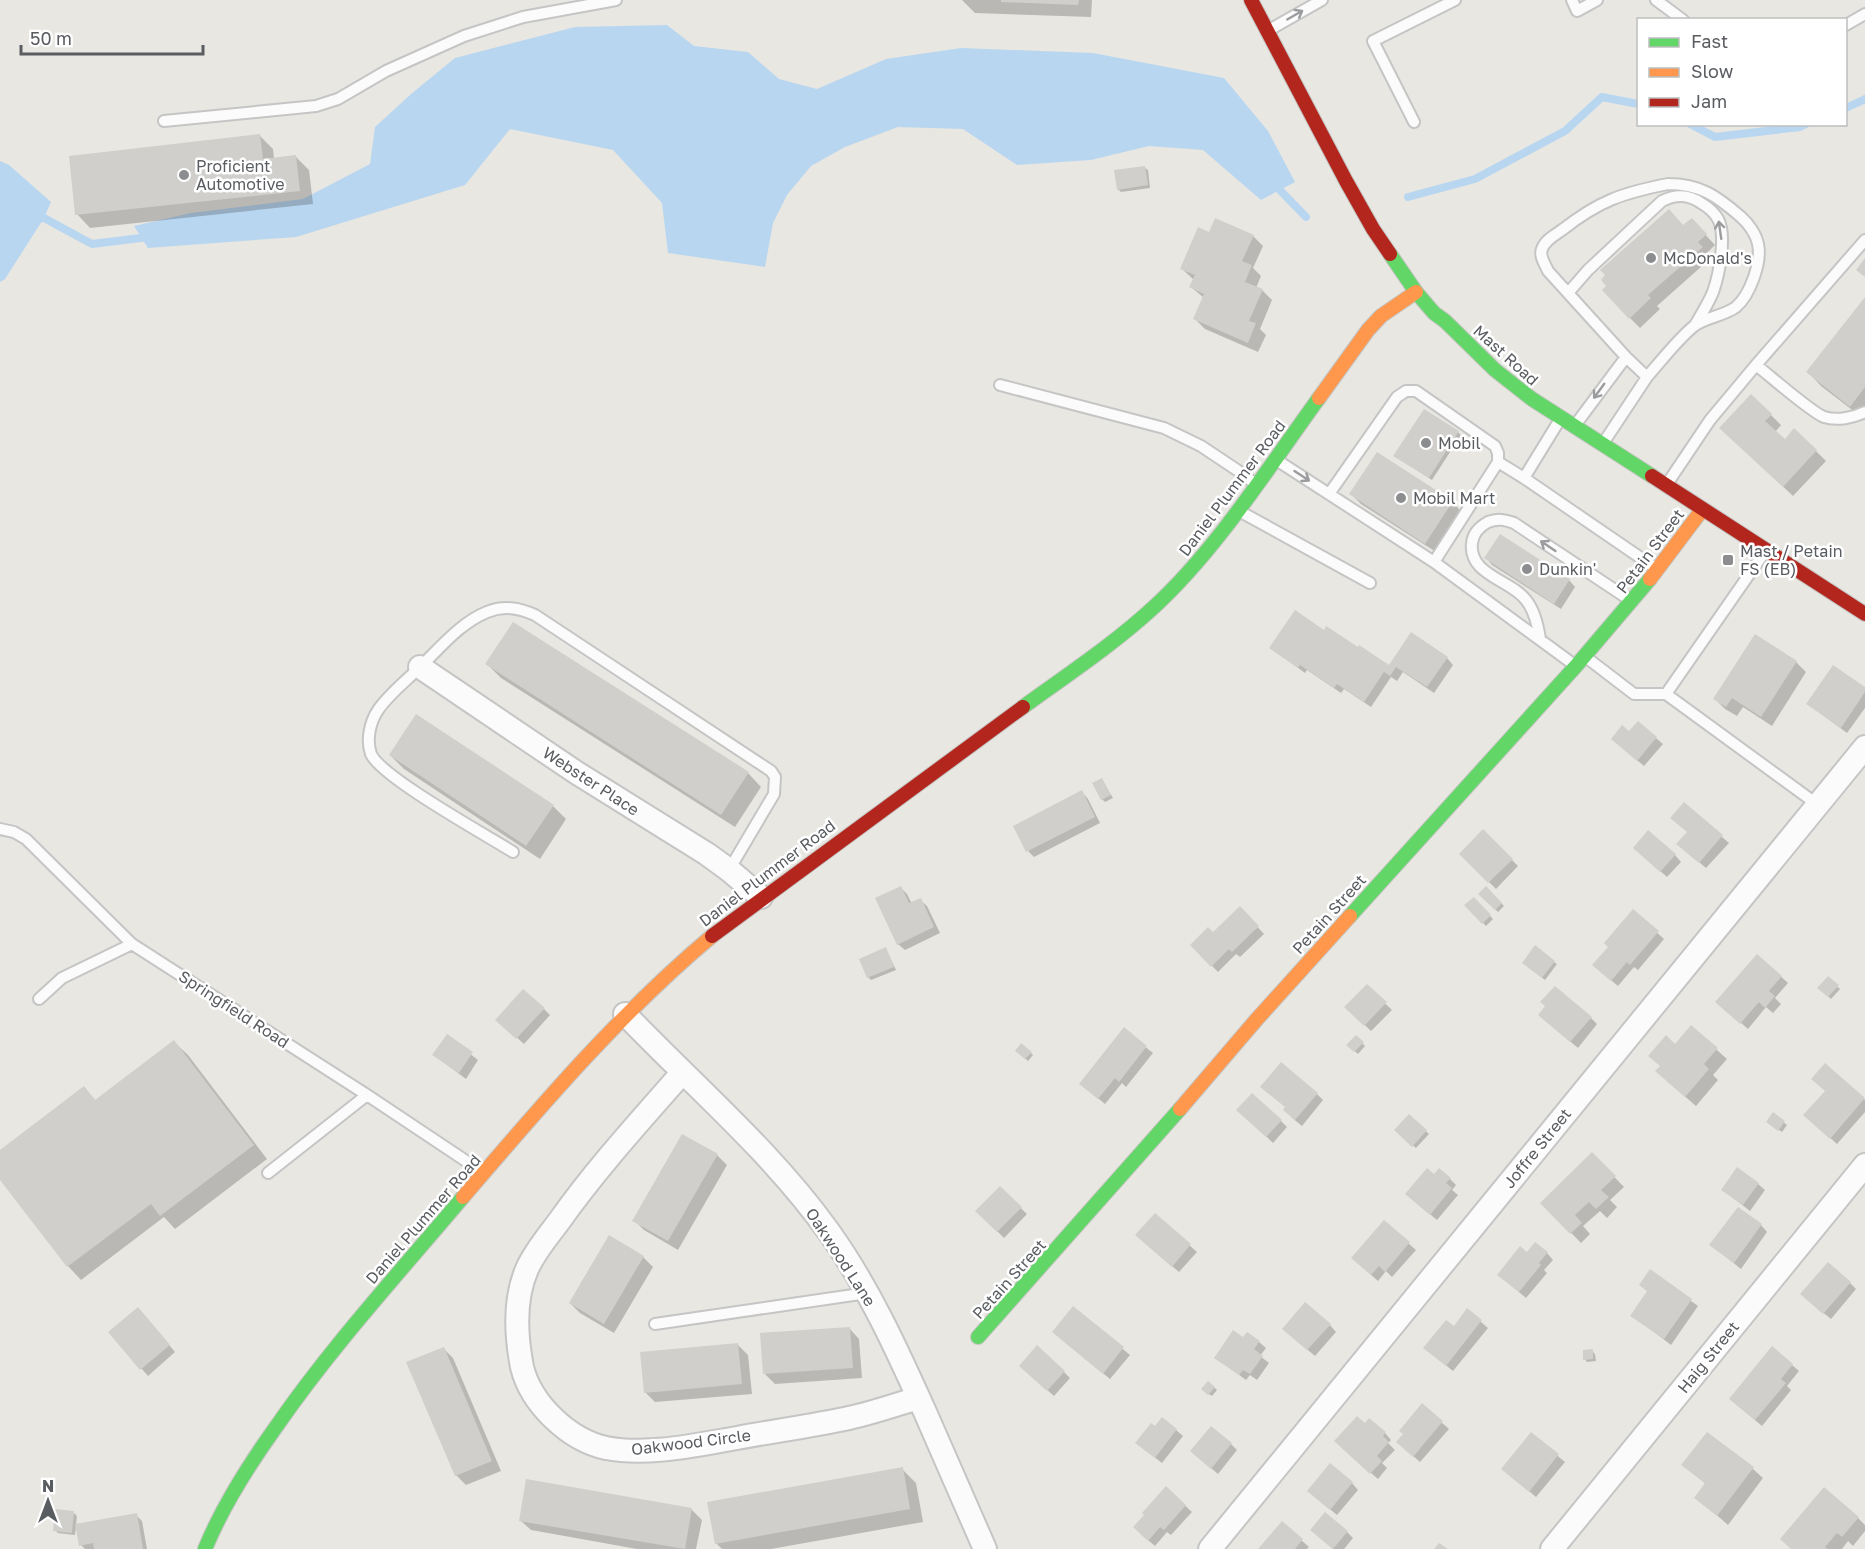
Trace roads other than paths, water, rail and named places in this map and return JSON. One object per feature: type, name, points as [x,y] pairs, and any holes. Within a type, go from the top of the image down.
[{"type":"street","name":"Mast Road","points":[[1251,0],[1362,210],[1416,292],[1434,312],[1494,370],[1532,399],[1865,614]]},
{"type":"street","name":"Daniel Plummer Road","points":[[205,1549],[232,1493],[298,1393],[359,1318],[484,1173],[625,1014],[688,954],[760,897],[1107,646],[1155,606],[1195,565],[1238,510],[1368,330],[1381,316],[1416,292]]},
{"type":"street","name":"Petain Street","points":[[978,1337],[1118,1181],[1257,1019],[1632,602],[1702,510]]},
{"type":"street","name":"Webster Place","points":[[420,667],[577,773],[729,870],[760,897]]},
{"type":"street","name":"Joffre Street","points":[[1210,1549],[1865,747]]},
{"type":"street","name":"Oakwood Lane","points":[[625,1014],[752,1141],[793,1187],[829,1233],[867,1293],[887,1330],[985,1549]]},
{"type":"street","name":"Oakwood Circle","points":[[682,1073],[575,1198],[527,1269],[520,1295],[517,1322],[524,1374],[536,1399],[554,1419],[578,1436],[604,1447],[631,1450],[707,1443],[850,1418],[918,1398]]},
{"type":"street","name":"Haig Street","points":[[1552,1549],[1865,1165]]},
{"type":"lane","points":[[164,121],[316,106],[338,99],[386,71],[464,36],[523,17],[616,0]]},
{"type":"lane","points":[[1268,31],[1322,0]]},
{"type":"lane","points":[[1414,122],[1373,41],[1455,0]]},
{"type":"lane","points":[[1572,0],[1577,11],[1597,0]]},
{"type":"lane","points":[[1656,0],[1680,18]]},
{"type":"lane","points":[[1847,24],[1865,14]]},
{"type":"lane","points":[[1647,376],[1626,357],[1548,271],[1541,253],[1542,247],[1548,240],[1582,214],[1622,194],[1668,184],[1686,184],[1708,192],[1732,209],[1753,232],[1758,244],[1756,269],[1746,295],[1735,307],[1695,325]]},
{"type":"lane","points":[[1568,293],[1588,270],[1662,201],[1679,195],[1687,196],[1696,199],[1710,209],[1718,219],[1722,232],[1713,292],[1695,325],[1647,376],[1602,445]]},
{"type":"lane","points":[[1666,487],[1710,420],[1865,240]]},
{"type":"lane","points":[[1574,426],[1626,357]]},
{"type":"lane","points":[[1756,365],[1822,417],[1855,417],[1865,412]]},
{"type":"lane","points":[[1000,385],[1164,428],[1201,446],[1238,470],[1256,486]]},
{"type":"lane","points":[[1329,494],[1397,397],[1406,391],[1416,391],[1495,446],[1498,453],[1498,462],[1434,562]]},
{"type":"lane","points":[[1524,478],[1561,418]]},
{"type":"lane","points":[[1275,459],[1434,562],[1540,639],[1634,694],[1666,694],[1818,805]]},
{"type":"lane","points":[[1498,462],[1657,569]]},
{"type":"lane","points":[[1238,510],[1370,584]]},
{"type":"lane","points":[[1540,639],[1528,602],[1483,570],[1472,555],[1471,547],[1475,533],[1488,522],[1498,519],[1514,524],[1632,602]]},
{"type":"lane","points":[[1666,694],[1766,550]]},
{"type":"lane","points":[[513,852],[398,781],[377,764],[370,753],[368,740],[370,726],[377,711],[393,693],[464,625],[487,612],[504,608],[519,609],[535,615],[771,771],[775,777],[774,794],[729,870]]},
{"type":"lane","name":"Springfield Road","points":[[0,829],[14,832],[26,839],[132,944],[484,1173]]},
{"type":"lane","points":[[39,999],[62,978],[132,944]]},
{"type":"lane","points":[[268,1173],[367,1095]]},
{"type":"lane","points":[[655,1324],[867,1293]]},
{"type":"water","points":[[667,25],[694,46],[748,52],[779,79],[817,89],[886,59],[961,48],[1093,53],[1224,78],[1268,131],[1295,182],[1261,200],[1203,150],[1149,146],[1091,160],[1017,165],[963,129],[898,127],[845,147],[811,166],[787,195],[773,223],[765,267],[668,253],[662,203],[613,150],[510,129],[465,185],[296,237],[148,248],[134,226],[191,213],[303,199],[370,164],[375,127],[455,58],[575,27]]},
{"type":"water","points":[[0,161],[9,165],[51,202],[44,218],[5,279],[0,282]]},
{"type":"waterway","points":[[1408,197],[1475,179],[1565,131],[1602,97],[1637,104]]},
{"type":"waterway","points":[[1847,108],[1865,99]]},
{"type":"waterway","points":[[1694,126],[1715,137],[1802,126]]},
{"type":"waterway","points":[[1273,183],[1306,217]]},
{"type":"waterway","points":[[37,219],[44,218],[92,244],[149,237]]},
{"type":"place","name":"Proficient Automotive","points":[[184,175]]},
{"type":"place","name":"McDonald's","points":[[1651,258]]},
{"type":"place","name":"Mobil","points":[[1426,443]]},
{"type":"place","name":"Mobil Mart","points":[[1401,498]]},
{"type":"place","name":"Mast / Petain FS (EB)","points":[[1728,560]]},
{"type":"place","name":"Dunkin'","points":[[1527,569]]}]
